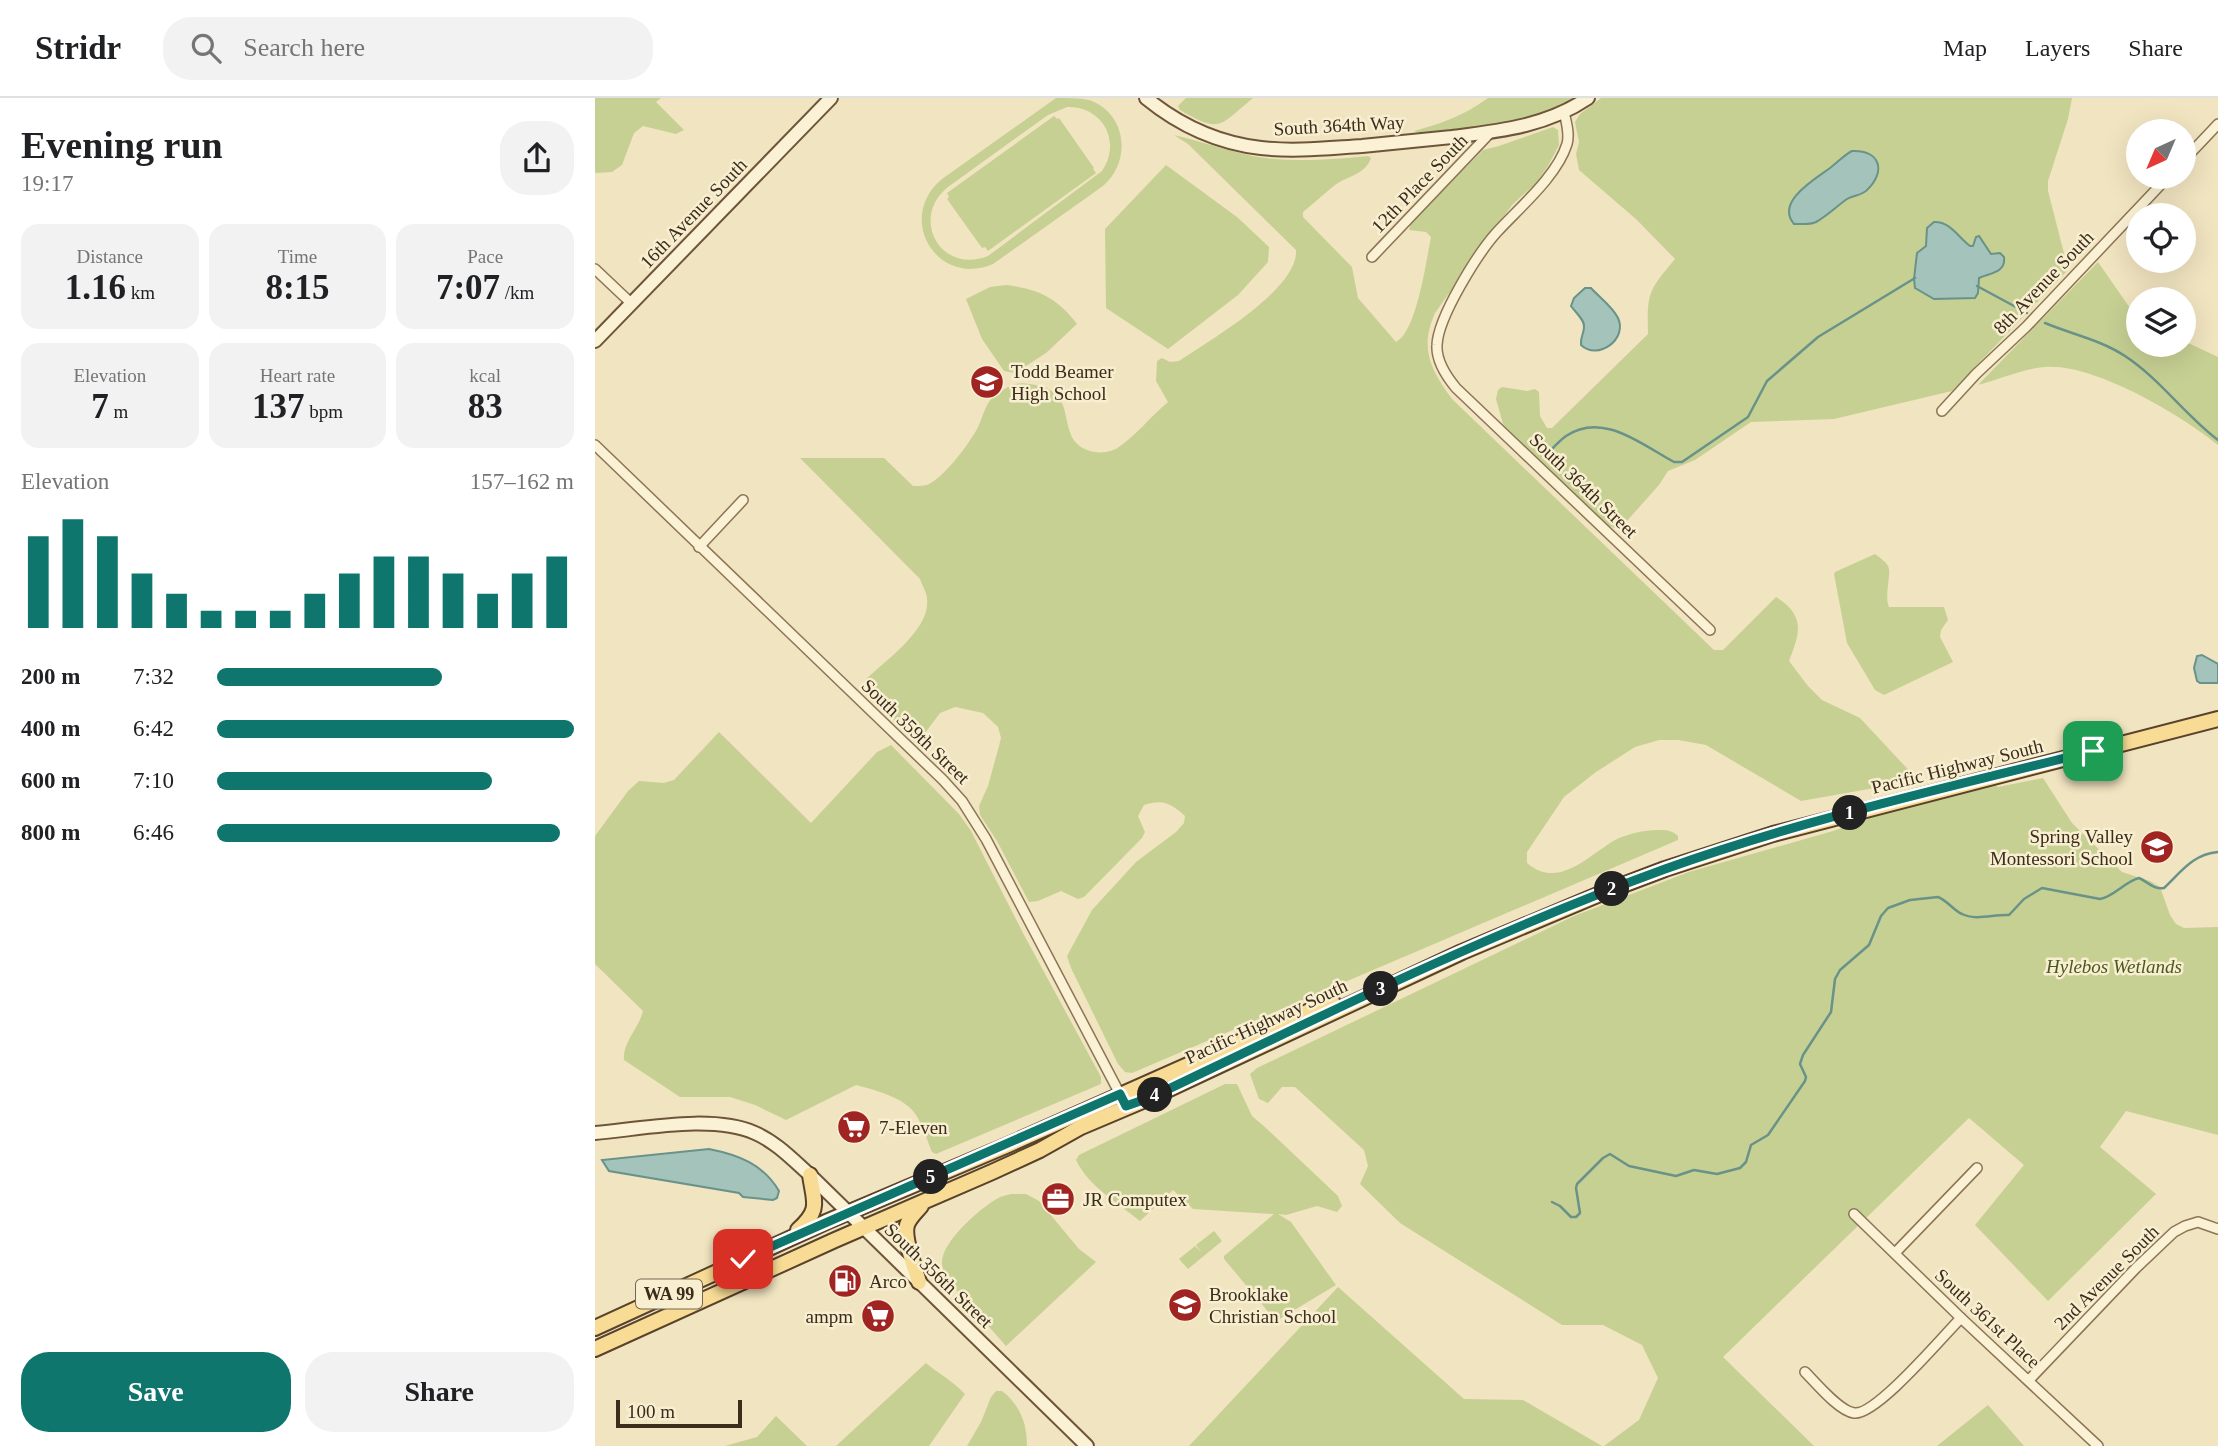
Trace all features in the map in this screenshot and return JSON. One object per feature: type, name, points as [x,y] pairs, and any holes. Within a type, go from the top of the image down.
[{"type":"main road","name":"Pacific Highway South","points":[[595,1328],[848,1213],[1123,1100],[1506,923],[1632,871],[1852,803],[2218,709]]},
{"type":"main road","name":"Pacific Highway South","points":[[595,1349],[1040,1150],[1123,1100],[1152,1097],[1524,925],[1665,869],[1812,823],[2218,719]]},
{"type":"main road","points":[[786,1240],[813,1215],[810,1175]]},
{"type":"main road","points":[[919,1282],[906,1237],[906,1228],[908,1221],[930,1199]]},
{"type":"street","name":"16th Avenue South","points":[[595,341],[831,98]]},
{"type":"street","name":"16th Avenue South","points":[[819,111],[836,98]]},
{"type":"street","name":"South 364th Way","points":[[1146,98],[1176,120],[1202,133],[1260,148],[1336,147],[1497,132],[1542,121],[1588,98]]},
{"type":"street","name":"South 364th Street","points":[[1564,112],[1568,138],[1563,152],[1551,173],[1495,234],[1473,267],[1441,327],[1437,347],[1440,362],[1456,388],[1710,630]]},
{"type":"street","points":[[2196,147],[2218,124]]},
{"type":"street","name":"12th Place South","points":[[1372,257],[1497,132]]},
{"type":"street","name":"8th Avenue South","points":[[1942,411],[2157,189]]},
{"type":"street","points":[[595,269],[632,304]]},
{"type":"street","name":"South 359th Street","points":[[595,445],[962,801],[986,839],[1123,1100]]},
{"type":"street","points":[[699,547],[743,499]]},
{"type":"street","name":"South 356th Street","points":[[595,1133],[721,1123],[755,1133],[773,1144],[810,1175],[1087,1446]]},
{"type":"street","points":[[1895,1253],[1977,1167]]},
{"type":"street","name":"South 361st Place","points":[[1854,1214],[2098,1446]]},
{"type":"street","name":"2nd Avenue South","points":[[2029,1380],[2174,1232],[2198,1222],[2218,1229]]},
{"type":"street","points":[[1805,1372],[1845,1410],[1855,1413],[1866,1411],[1884,1399],[1961,1318]]},
{"type":"green space","points":[[595,98],[661,98],[656,102],[684,130],[676,134],[643,126],[634,133],[622,165],[612,172],[595,173]]},
{"type":"green space","points":[[1056,98],[1089,100],[1102,106],[1118,126],[1121,151],[1118,164],[1103,186],[993,264],[973,269],[955,266],[940,258],[929,245],[923,229],[922,212],[928,195],[942,179]],"holes":[[[1067,107],[1080,108],[1099,119],[1109,138],[1108,160],[1102,171],[988,256],[971,260],[956,258],[944,251],[931,227],[931,214],[937,200],[948,187],[1048,115]]]},
{"type":"green space","points":[[1186,98],[1253,98],[1226,120],[1212,124],[1180,110],[1178,106]]},
{"type":"green space","points":[[1488,98],[1573,98],[1546,112],[1517,121],[1435,134],[1414,131],[1453,118]]},
{"type":"green space","points":[[1601,98],[2072,98],[2048,181],[2048,191],[2067,265],[2066,272],[1952,391],[1834,419],[1751,422],[1695,460],[1668,471],[1626,522],[1615,528],[1605,525],[1518,442],[1503,424],[1496,399],[1498,390],[1502,387],[1527,391],[1535,389],[1539,392],[1540,416],[1547,428],[1552,428],[1648,334],[1651,293],[1659,278],[1675,259],[1637,220],[1579,170],[1576,154],[1579,142],[1575,122],[1580,114]]},
{"type":"green space","points":[[1054,116],[1059,118],[1096,173],[988,251],[985,247],[982,248],[947,199],[947,193]]},
{"type":"green space","points":[[1553,127],[1558,130],[1559,145],[1548,166],[1537,182],[1512,205],[1435,313],[1430,326],[1428,348],[1438,378],[1452,399],[1714,650],[1723,650],[1776,597],[1786,604],[1798,626],[1789,661],[1822,700],[1860,718],[1916,778],[1914,781],[1801,801],[1706,745],[1659,740],[1635,747],[1564,797],[1527,852],[1527,863],[1550,873],[1561,872],[1573,868],[1615,840],[1630,834],[1666,830],[1678,836],[1678,840],[1132,1073],[1125,1072],[1118,1064],[1067,956],[1092,910],[1136,862],[1176,832],[1184,823],[1185,816],[1166,803],[1144,805],[1138,816],[1145,832],[1142,838],[1084,897],[1078,899],[1061,891],[1029,902],[980,815],[979,806],[988,786],[1001,738],[998,727],[983,713],[955,707],[940,713],[922,737],[914,735],[891,717],[864,687],[865,680],[905,644],[922,622],[926,610],[926,594],[920,579],[800,458],[884,458],[913,486],[927,485],[942,474],[963,450],[991,399],[1004,389],[1020,383],[1050,390],[1059,398],[1069,430],[1082,447],[1095,452],[1108,452],[1130,439],[1168,402],[1156,381],[1157,361],[1162,358],[1170,362],[1179,361],[1250,313],[1283,281],[1293,265],[1296,250],[1188,144],[1174,135],[1262,158],[1371,158],[1360,172],[1335,185],[1303,212],[1303,217],[1352,267],[1358,298],[1396,342],[1410,324],[1415,310],[1431,237],[1426,232],[1409,230],[1411,223],[1483,150]]},
{"type":"green space","points":[[1166,165],[1237,217],[1269,247],[1268,262],[1238,295],[1168,349],[1106,308],[1105,229]]},
{"type":"green space","points":[[2098,262],[2126,302],[2126,357],[2196,357],[2196,347],[2218,357],[2218,445],[2160,406],[2087,373],[2045,367],[1978,385]]},
{"type":"green space","points":[[1006,285],[1046,296],[1077,324],[1046,353],[1015,373],[1004,371],[982,339],[966,299],[990,287]]},
{"type":"green space","points":[[1875,554],[1888,566],[1889,607],[1944,607],[1948,620],[1940,637],[1953,662],[1884,695],[1875,690],[1847,643],[1834,574]]},
{"type":"green space","points":[[719,732],[811,823],[877,752],[891,745],[959,814],[971,831],[1101,1077],[1101,1084],[936,1154],[932,1152],[916,1115],[905,1103],[871,1089],[856,1085],[786,1120],[730,1097],[680,1097],[624,1060],[628,1042],[643,1011],[595,964],[595,836],[628,791],[639,781],[664,783],[674,780]]},
{"type":"green space","name":"Hylebos Wetlands","points":[[2043,778],[2072,823],[2122,872],[2160,887],[2176,924],[2184,928],[2218,927],[2218,1135],[2126,1111],[2100,1147],[2156,1194],[2048,1301],[1975,1225],[2024,1165],[1969,1118],[1723,1357],[1814,1446],[1604,1446],[1639,1420],[1658,1378],[1642,1345],[1603,1325],[1562,1325],[1400,1223],[1360,1184],[1368,1166],[1364,1150],[1295,1087],[1282,1087],[1268,1103],[1259,1099],[1250,1074],[1257,1068],[1574,916],[1689,872],[1833,831],[1893,809],[1995,785],[1998,787]]},
{"type":"green space","points":[[1225,1084],[1237,1084],[1252,1116],[1338,1196],[1342,1206],[1337,1212],[1317,1206],[1286,1215],[1278,1214],[1291,1222],[1336,1285],[1276,1321],[1224,1259],[1224,1256],[1274,1214],[1193,1209],[1173,1190],[1140,1221],[1096,1186],[1076,1160],[1079,1155]]},
{"type":"green space","points":[[1011,1194],[1026,1194],[1039,1201],[1079,1249],[1096,1262],[1006,1346],[951,1284],[942,1263],[947,1246],[970,1219],[998,1198]]},
{"type":"green space","points":[[1214,1231],[1222,1241],[1188,1269],[1179,1259],[1195,1246],[1201,1252],[1196,1245]]},
{"type":"green space","points":[[1338,1287],[1464,1399],[1523,1400],[1602,1446],[1189,1446]]},
{"type":"green space","points":[[926,1363],[965,1394],[929,1446],[836,1446]]},
{"type":"green space","points":[[996,1391],[1002,1391],[1018,1408],[1026,1430],[1027,1446],[967,1446]]},
{"type":"green space","points":[[1988,1405],[2024,1446],[1937,1446]]},
{"type":"green space","points":[[776,1416],[807,1446],[725,1446],[757,1437]]},
{"type":"water","points":[[1852,151],[1875,158],[1878,169],[1873,183],[1865,192],[1847,199],[1816,222],[1794,224],[1789,216],[1789,208],[1799,192]]},
{"type":"water","points":[[1934,222],[1945,224],[1970,246],[1973,246],[1979,236],[1991,254],[2000,253],[2004,257],[2000,269],[1979,278],[1975,298],[1934,299],[1915,288],[1917,253],[1926,246],[1927,228]]},
{"type":"water","points":[[1585,288],[1591,288],[1618,318],[1619,333],[1610,345],[1603,349],[1588,349],[1581,345],[1584,324],[1571,306],[1574,298]]},
{"type":"water","points":[[2202,655],[2218,664],[2218,683],[2197,681],[2194,668],[2197,656]]},
{"type":"water","points":[[709,1149],[730,1154],[758,1167],[779,1191],[777,1198],[773,1200],[743,1197],[739,1193],[609,1171],[602,1160]]},
{"type":"waterway","points":[[1546,455],[1566,436],[1580,429],[1594,427],[1622,433],[1674,462],[1682,462],[1748,417],[1767,381],[1818,337],[1915,278]]},
{"type":"waterway","points":[[1977,286],[2027,313]]},
{"type":"waterway","points":[[2045,323],[2096,341],[2125,356],[2150,375],[2194,420],[2218,440]]},
{"type":"waterway","points":[[1552,1202],[1571,1217],[1576,1217],[1580,1213],[1577,1184],[1610,1154],[1629,1166],[1676,1176],[1694,1170],[1717,1174],[1740,1168],[1746,1162],[1751,1145],[1768,1135],[1805,1081],[1800,1064],[1831,1012],[1835,979],[1840,970],[1869,945],[1881,916],[1888,908],[1910,900],[1938,897],[1967,916],[2009,915],[2024,899],[2042,888],[2100,899],[2139,878],[2154,887],[2164,888],[2194,860],[2218,852]]},
{"type":"place","name":"Todd Beamer High School","points":[[987,382]]},
{"type":"place","name":"Spring Valley Montessori School","points":[[2157,847]]},
{"type":"place","name":"7-Eleven","points":[[854,1127]]},
{"type":"place","name":"JR Computex","points":[[1058,1199]]},
{"type":"place","name":"Arco","points":[[845,1281]]},
{"type":"place","name":"Brooklake Christian School","points":[[1185,1305]]},
{"type":"place","name":"ampm","points":[[878,1316]]},
{"type":"route","points":[[743,1259],[1120,1094],[1126,1106],[1152,1097],[1462,952],[1558,910],[1665,869],[1812,823],[2093,751]]}]
